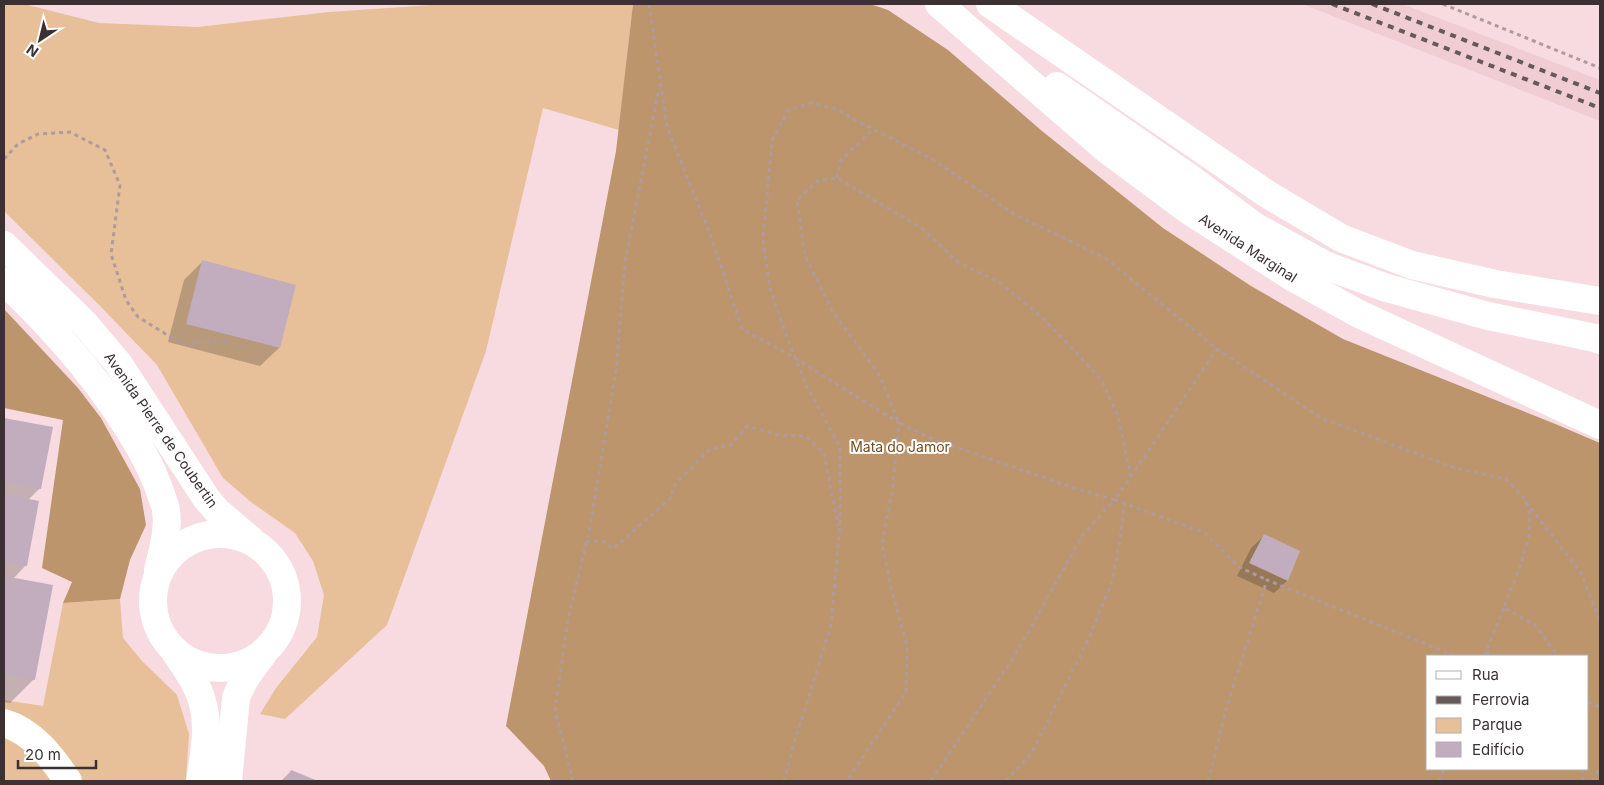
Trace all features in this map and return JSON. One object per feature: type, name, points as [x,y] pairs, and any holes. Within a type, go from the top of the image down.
[{"type":"main road","name":"Avenida Marginal","points":[[938,4],[1178,170],[1254,226],[1326,266],[1386,288],[1432,301],[1488,316],[1600,340]]},
{"type":"main road","name":"Avenida Marginal","points":[[938,4],[1106,149],[1188,210],[1292,277],[1359,314],[1600,425]]},
{"type":"main road","points":[[990,4],[1267,194],[1341,238],[1412,265],[1495,284],[1600,301]]},
{"type":"main road","name":"Avenida Pierre de Coubertin","points":[[4,245],[85,324],[118,363],[206,498],[218,512],[260,547]]},
{"type":"main road","name":"Avenida Pierre de Coubertin","points":[[4,281],[50,327],[81,362],[105,393],[152,470],[166,510],[166,531],[157,577]]},
{"type":"main road","points":[[200,781],[205,751],[206,723],[202,701],[195,684],[163,636],[156,620],[153,606],[154,591],[157,577],[164,565],[173,553],[184,544],[213,534],[229,534],[245,539],[260,547],[272,558],[281,573],[286,588],[287,605],[284,621],[277,636],[251,669],[236,698],[228,781]]},
{"type":"main road","points":[[173,649],[187,659],[203,665],[220,668],[237,666],[253,660],[266,649]]},
{"type":"main road","points":[[4,723],[11,725],[40,746],[58,766],[68,781]]},
{"type":"path","points":[[649,4],[667,126],[712,240],[742,329],[795,358],[899,423],[933,439],[1068,486],[1125,503],[1205,533],[1239,567],[1266,580],[1454,655]]},
{"type":"path","points":[[1443,4],[1600,68]]},
{"type":"path","points":[[573,781],[555,710],[568,619],[586,542],[616,370],[625,262],[660,85]]},
{"type":"path","points":[[784,781],[831,625],[839,530],[840,447],[806,385],[795,358],[770,289],[763,239],[772,141],[788,110],[812,103],[837,109],[932,159],[1014,214],[1105,258],[1217,350],[1321,418],[1455,468],[1506,479],[1524,499],[1581,573],[1600,621]]},
{"type":"path","points":[[837,178],[840,161],[873,129]]},
{"type":"path","points":[[4,159],[18,144],[38,134],[70,132],[105,150],[120,185],[111,254],[126,300],[138,317],[182,344],[229,341]]},
{"type":"path","points":[[847,781],[906,692],[907,646],[882,545],[892,492],[899,423],[880,376],[833,312],[805,256],[797,200],[817,180],[837,178],[923,230],[960,263],[999,282],[1042,318],[1101,379],[1118,416],[1131,477]]},
{"type":"path","points":[[931,781],[1015,655],[1084,533],[1115,500],[1217,350]]},
{"type":"path","points":[[586,542],[603,541],[613,549],[673,496],[672,488],[710,449],[731,445],[747,426],[778,435],[806,436],[824,453],[839,530]]},
{"type":"path","points":[[1485,654],[1520,566],[1528,534],[1530,516],[1524,499]]},
{"type":"path","points":[[1006,781],[1032,752],[1089,638],[1112,582],[1125,503]]},
{"type":"path","points":[[1208,781],[1227,706],[1266,580]]},
{"type":"path","points":[[1504,608],[1535,625],[1557,655]]},
{"type":"path","points":[[1593,781],[1600,766]]},
{"type":"shaded area","points":[[1302,4],[1402,4],[1600,80],[1600,121]]},
{"type":"green space","points":[[4,4],[24,4],[99,23],[198,27],[329,12],[447,4],[633,4],[619,130],[543,108],[486,351],[387,625],[285,719],[260,714],[276,688],[317,637],[324,595],[313,561],[295,533],[251,502],[223,478],[157,365],[4,211]]},
{"type":"green space","name":"Mata do Jamor","points":[[633,4],[870,4],[888,10],[948,50],[1042,131],[1163,228],[1251,286],[1343,339],[1600,443],[1600,781],[551,781],[544,766],[506,726],[616,151]]},
{"type":"green space","points":[[4,309],[78,388],[101,418],[140,489],[146,525],[130,560],[120,599],[63,603],[72,582],[42,568],[63,420],[4,408]]},
{"type":"green space","points":[[120,599],[123,638],[142,661],[177,695],[189,734],[186,781],[4,781],[4,700],[43,706],[63,603]]},
{"type":"building","points":[[202,260],[296,285],[280,348],[186,324]]},
{"type":"building","points":[[4,418],[53,427],[41,489],[4,481]]},
{"type":"building","points":[[4,494],[39,501],[27,566],[4,562]]},
{"type":"building","points":[[1264,534],[1300,551],[1288,581],[1249,563]]},
{"type":"building","points":[[4,576],[53,585],[35,680],[4,674]]},
{"type":"building","points":[[291,770],[318,781],[287,781]]},
{"type":"railway","points":[[1332,4],[1600,108]]},
{"type":"railway","points":[[1372,4],[1600,93]]}]
